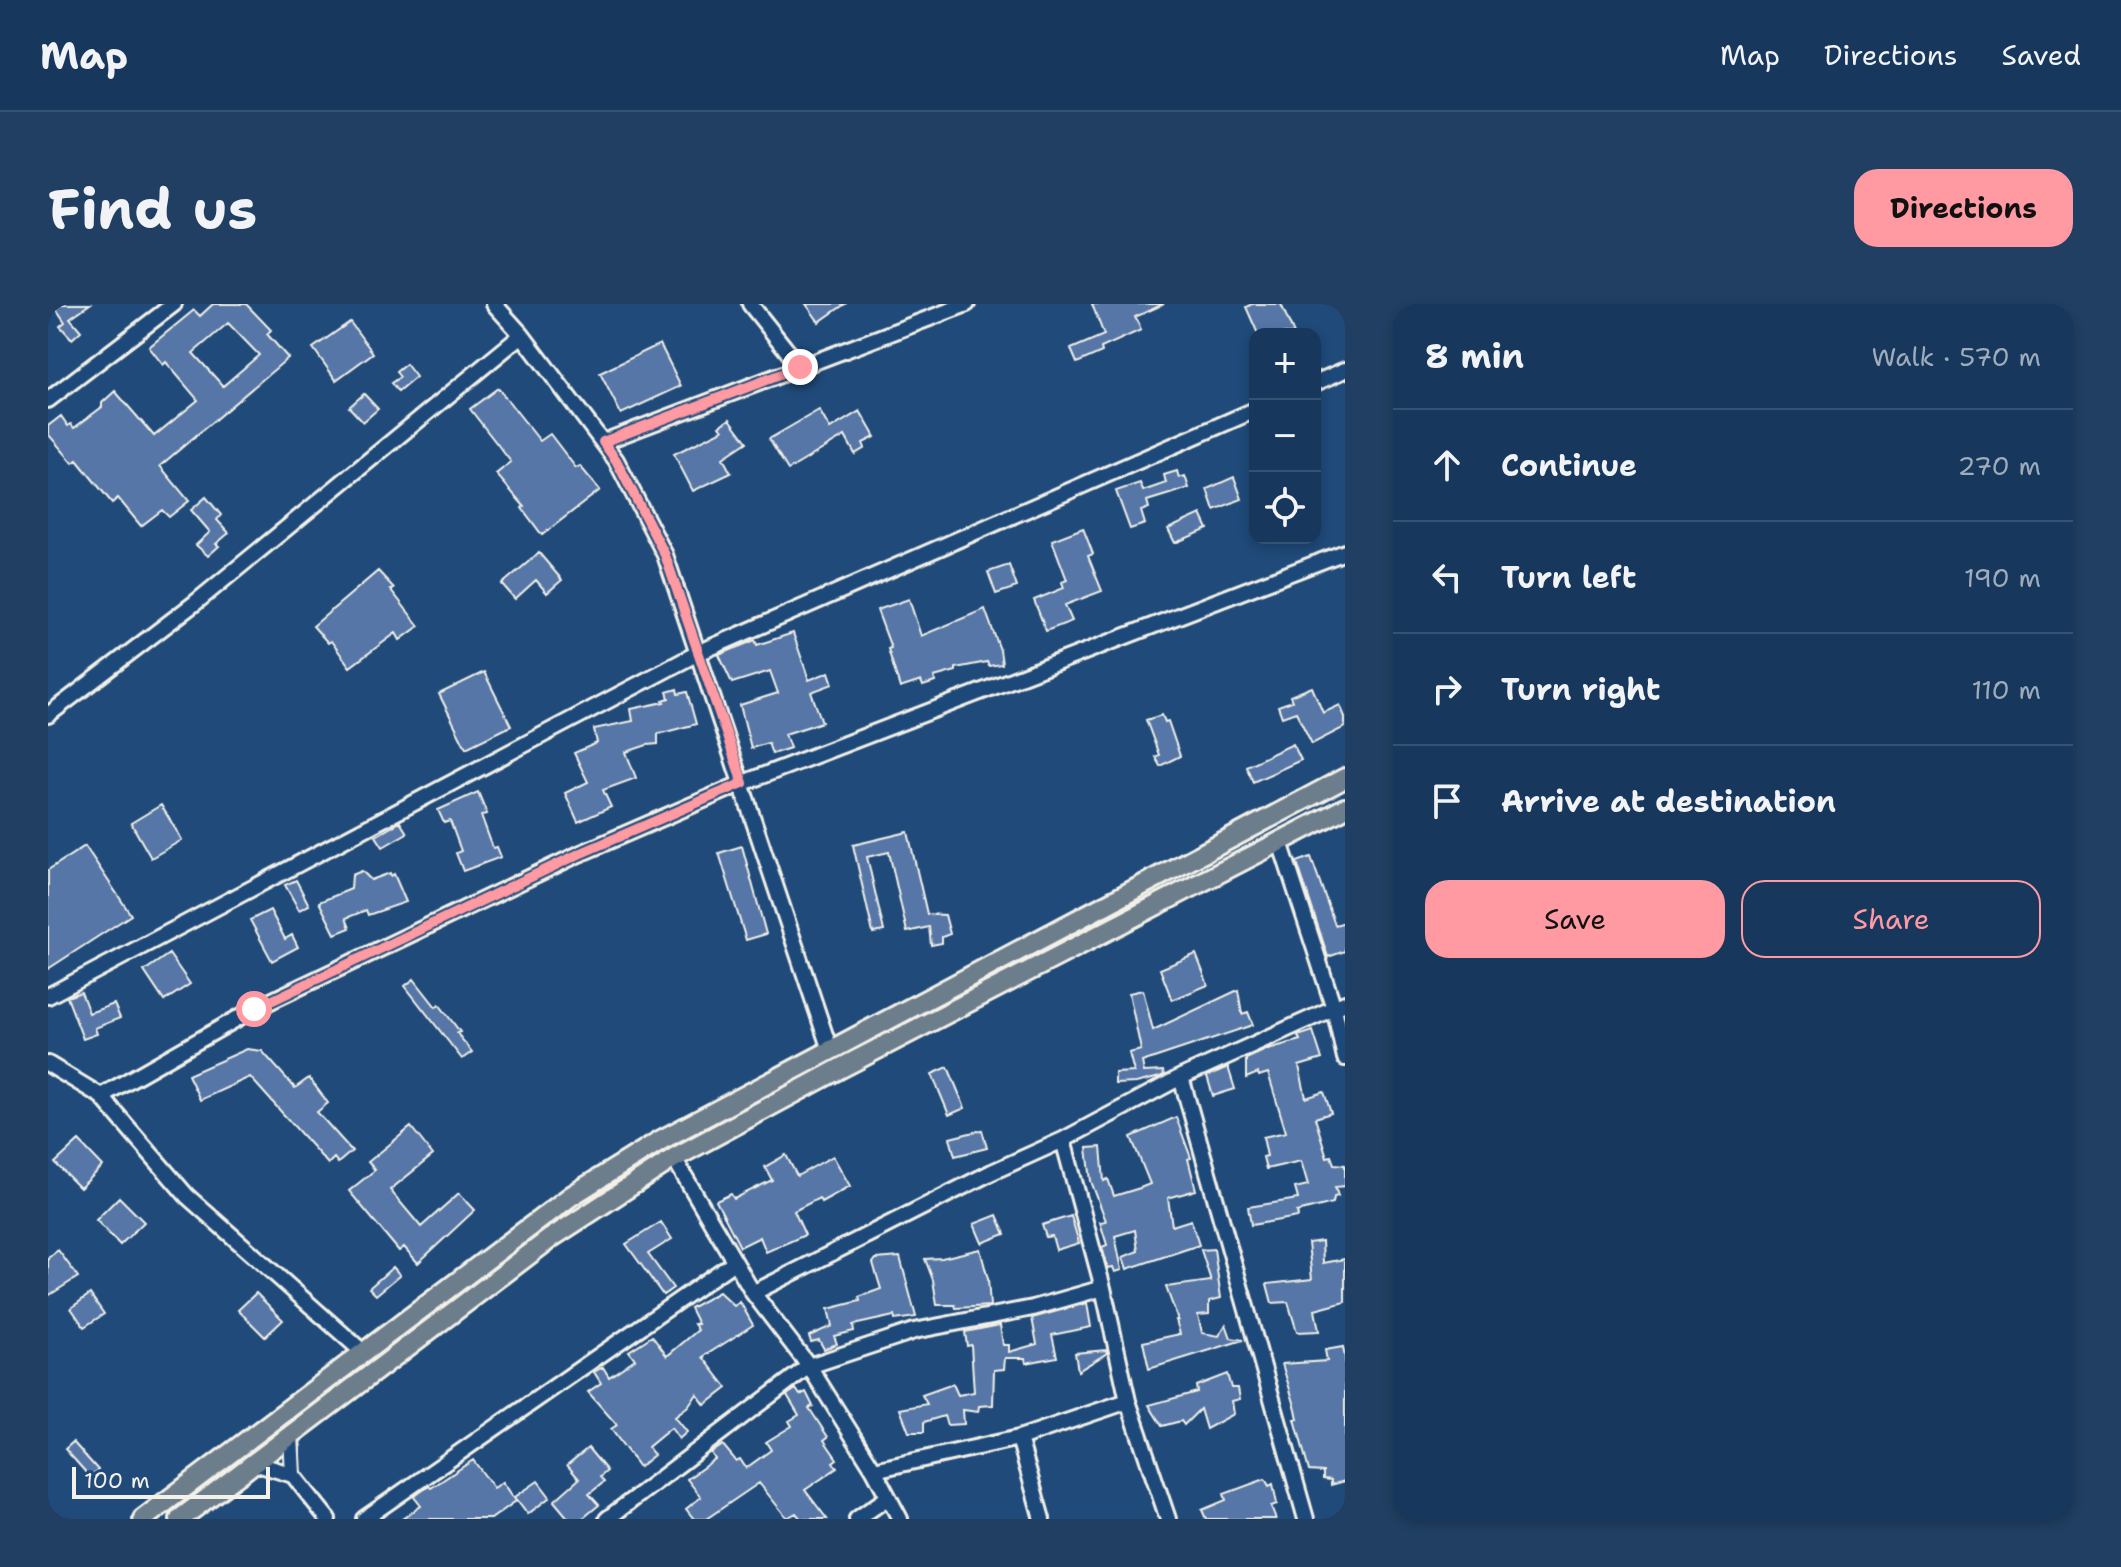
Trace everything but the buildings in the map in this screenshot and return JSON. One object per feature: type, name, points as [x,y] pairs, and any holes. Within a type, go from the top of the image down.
[{"type":"main road","points":[[143,1519],[571,1196],[661,1140],[1345,778]]},
{"type":"main road","points":[[180,1519],[551,1238],[674,1158],[1345,808]]},
{"type":"main road","points":[[803,1065],[815,1082]]},
{"type":"street","points":[[48,400],[174,304]]},
{"type":"street","points":[[494,304],[522,335],[616,460],[665,555],[830,1050]]},
{"type":"street","points":[[750,304],[800,367]]},
{"type":"street","points":[[603,442],[967,304]]},
{"type":"street","points":[[48,715],[195,603],[522,335]]},
{"type":"street","points":[[1321,380],[1345,370]]},
{"type":"street","points":[[48,996],[698,653],[1249,413]]},
{"type":"street","points":[[101,1096],[254,1009],[579,854],[743,783],[1345,552]]},
{"type":"street","points":[[1280,842],[1339,1005],[1345,1058]]},
{"type":"street","points":[[753,1293],[992,1172],[1063,1140],[1181,1077],[1339,1005]]},
{"type":"street","points":[[49,1067],[101,1096],[187,1196],[364,1353]]},
{"type":"street","points":[[1181,1077],[1306,1519]]},
{"type":"street","points":[[1063,1140],[1103,1288],[1128,1401],[1168,1519]]},
{"type":"street","points":[[674,1158],[753,1293],[809,1366],[874,1470],[900,1519]]},
{"type":"street","points":[[364,1519],[734,1262]]},
{"type":"street","points":[[607,1519],[809,1366],[914,1331],[1033,1308],[1103,1288]]},
{"type":"street","points":[[874,1470],[1019,1438],[1128,1401]]},
{"type":"street","points":[[291,1435],[293,1475]]},
{"type":"street","points":[[1019,1438],[1042,1519]]},
{"type":"street","points":[[254,1463],[293,1475],[328,1519]]},
{"type":"street","points":[[857,1519],[887,1498]]},
{"type":"route","points":[[254,1009],[579,854],[743,783],[665,555],[616,460],[603,442],[800,367]]}]
